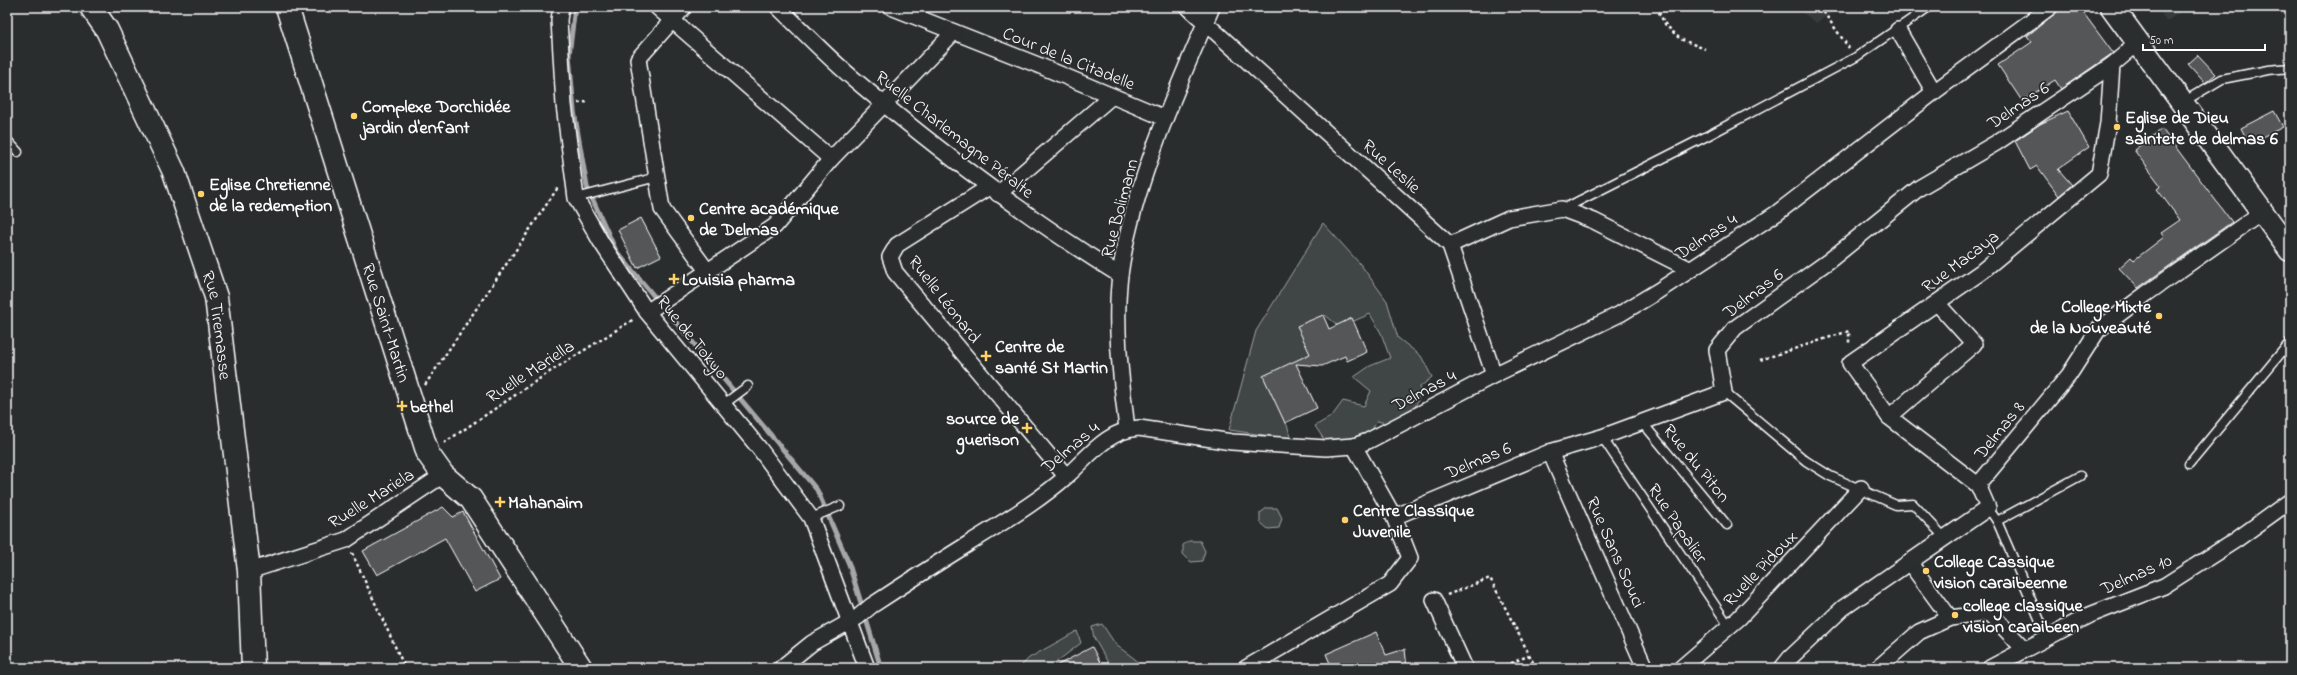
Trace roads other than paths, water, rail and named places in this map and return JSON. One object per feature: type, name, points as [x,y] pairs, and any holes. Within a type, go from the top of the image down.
[{"type":"street","name":"Rue Tiremasse","points":[[91,7],[108,30],[174,172],[216,297],[249,571],[253,668]]},
{"type":"street","name":"Rue Saint-Martin","points":[[287,7],[428,454],[443,475],[471,499],[581,668]]},
{"type":"street","name":"Rue de Tokyo","points":[[561,7],[559,20],[563,97],[576,198],[601,242],[647,312],[726,402],[760,448],[815,516],[825,551],[854,620],[867,668]]},
{"type":"street","points":[[658,7],[672,21],[830,159]]},
{"type":"street","points":[[684,7],[638,59],[662,209],[708,272]]},
{"type":"street","name":"Ruelle Charlemagne Péralte","points":[[778,7],[854,80],[884,104],[994,190],[1062,239],[1120,276]]},
{"type":"street","name":"Cour de la Citadelle","points":[[891,7],[1165,118]]},
{"type":"street","name":"Rue Leslie","points":[[1188,7],[1450,244],[1494,375]]},
{"type":"street","name":"Rue Bolimann","points":[[1127,429],[1118,350],[1120,276],[1136,205],[1165,118],[1212,7]]},
{"type":"street","name":"Delmas 4","points":[[781,668],[812,643],[854,620],[871,606],[1012,517],[1066,476],[1105,440],[1127,429],[1153,429],[1240,442],[1326,448],[1354,446],[1368,441],[1494,375],[1620,314],[1777,213],[1934,92],[2050,7]]},
{"type":"street","points":[[2112,7],[2290,250]]},
{"type":"street","points":[[1898,30],[1934,92]]},
{"type":"street","points":[[647,312],[775,226],[830,159],[954,32]]},
{"type":"street","name":"Delmas 6","points":[[1394,517],[1550,452],[1602,437],[1724,392],[1717,350],[1735,328],[1830,260],[1919,188],[1996,143],[2112,65],[2139,42]]},
{"type":"street","name":"Rue Macaya","points":[[1889,417],[1850,363],[1980,272],[2099,174],[2108,123],[2112,65]]},
{"type":"street","name":"Ruelle Léonard","points":[[1066,476],[895,272],[890,257],[897,245],[994,190],[1112,96]]},
{"type":"street","points":[[1450,244],[1509,218],[1562,209],[1594,221],[1689,269]]},
{"type":"street","name":"Delmas 8","points":[[1988,508],[1978,485],[2069,375],[2098,330],[2146,294],[2262,213]]},
{"type":"street","points":[[1937,303],[1974,344],[1889,417],[1978,485]]},
{"type":"street","points":[[1246,668],[1390,584],[1410,558],[1394,517],[1354,446]]},
{"type":"street","name":"Rue Sans Souci","points":[[1550,452],[1645,668]]},
{"type":"street","name":"Ruelle Mariela","points":[[249,571],[346,540],[443,475]]},
{"type":"street","name":"Ruelle Pidoux","points":[[1681,668],[1739,618],[1861,488]]},
{"type":"street","name":"Delmas 10","points":[[1990,668],[2024,649],[2048,639],[2090,615],[2164,586],[2236,540],[2290,501]]},
{"type":"street","points":[[1782,668],[1790,658],[1843,608],[1944,536],[1988,508]]},
{"type":"street","points":[[1909,562],[1950,618]]},
{"type":"street","points":[[1434,600],[1465,668]]},
{"type":"street","points":[[1878,668],[1919,632],[1950,618],[1990,614],[2024,649]]},
{"type":"lane","points":[[1562,209],[1707,136],[1856,57],[1898,30],[1929,7]]},
{"type":"lane","points":[[2182,103],[2222,80],[2268,70],[2290,68]]},
{"type":"lane","points":[[7,140],[18,152]]},
{"type":"lane","points":[[576,198],[657,177]]},
{"type":"lane","points":[[2189,464],[2290,342]]},
{"type":"lane","points":[[726,402],[748,386]]},
{"type":"lane","points":[[1724,392],[1806,461],[1830,476],[1861,488],[1896,505],[1913,504],[1944,536]]},
{"type":"lane","name":"Rue du Piton","points":[[1642,422],[1727,525]]},
{"type":"lane","name":"Rue Papalier","points":[[1602,437],[1729,626]]},
{"type":"lane","points":[[1997,521],[2080,476]]},
{"type":"lane","points":[[815,516],[840,506]]},
{"type":"lane","points":[[1988,508],[1997,521],[2048,639]]},
{"type":"waterway","points":[[575,7],[569,55],[574,111],[587,187],[616,251],[817,490],[849,564],[881,668]]},
{"type":"place","name":"Complexe Dorchidée jardin d'enfant","points":[[354,116]]},
{"type":"place","name":"Eglise de Dieu saintete de delmas 6","points":[[2117,127]]},
{"type":"place","name":"Eglise Chretienne de la redemption","points":[[201,194]]},
{"type":"place","name":"Centre académique de Delmas","points":[[691,218]]},
{"type":"place","name":"Louisia pharma","points":[[674,279]]},
{"type":"place","name":"College Mixte de la Nouveauté","points":[[2159,316]]},
{"type":"place","name":"Centre de santé St Martin","points":[[986,356]]},
{"type":"place","name":"bethel","points":[[402,406]]},
{"type":"place","name":"source de guerison","points":[[1027,428]]},
{"type":"place","name":"Mahanaim","points":[[500,502]]},
{"type":"place","name":"Centre Classique Juvenile","points":[[1345,520]]},
{"type":"place","name":"College Cassique vision caraibeenne","points":[[1926,571]]},
{"type":"place","name":"college classique vision caraibeen","points":[[1955,615]]}]
